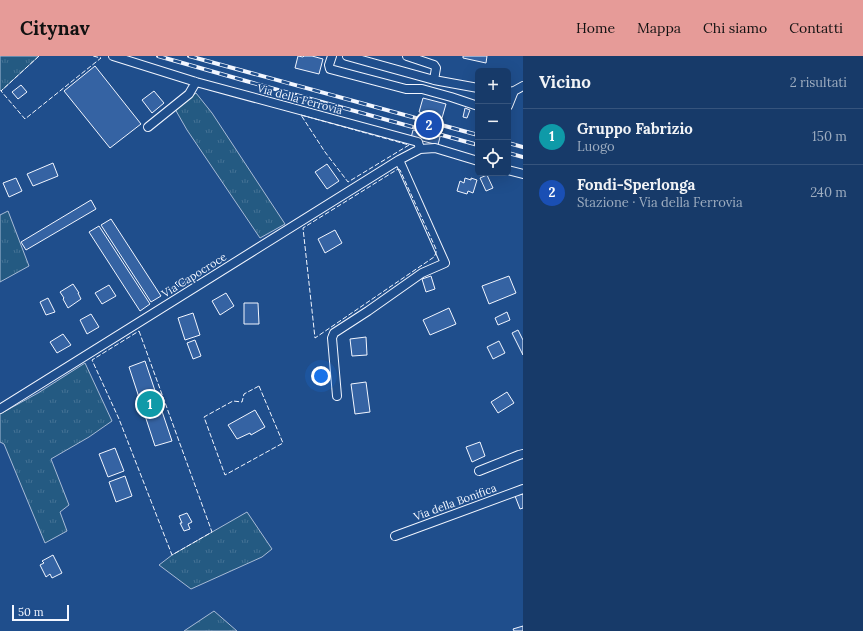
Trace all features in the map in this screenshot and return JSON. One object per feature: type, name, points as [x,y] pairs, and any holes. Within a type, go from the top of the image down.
[{"type":"street","name":"Via della Ferrovia","points":[[112,56],[196,82],[418,142],[420,149]]},
{"type":"street","points":[[332,56],[329,65],[330,69],[406,89],[420,89],[475,105]]},
{"type":"street","points":[[347,56],[434,80],[475,88]]},
{"type":"street","points":[[406,56],[434,64],[436,68],[434,80]]},
{"type":"street","points":[[420,89],[422,76]]},
{"type":"street","points":[[148,127],[189,94],[196,82]]},
{"type":"street","points":[[458,99],[462,86]]},
{"type":"street","points":[[511,92],[523,86]]},
{"type":"street","points":[[420,149],[435,148],[475,160]]},
{"type":"street","name":"Via Capocroce","points":[[0,409],[399,160],[420,149]]},
{"type":"street","points":[[337,396],[332,338],[334,333],[422,273],[444,263],[399,160]]},
{"type":"street","points":[[511,171],[523,174]]},
{"type":"street","points":[[479,471],[523,454]]},
{"type":"street","name":"Via della Bonifica","points":[[395,536],[523,489]]},
{"type":"green space","points":[[0,56],[39,56],[1,91]]},
{"type":"green space","points":[[196,93],[212,113],[285,224],[260,238],[187,130],[175,109]]},
{"type":"green space","points":[[8,211],[29,266],[0,282],[0,215]]},
{"type":"green space","points":[[85,363],[112,421],[89,437],[51,459],[69,505],[60,512],[67,531],[45,543],[4,444],[0,442],[0,414],[38,393]]},
{"type":"green space","points":[[247,512],[272,549],[262,557],[191,589],[159,565],[172,555]]},
{"type":"green space","points":[[214,611],[237,631],[184,631]]},
{"type":"building","points":[[298,56],[312,56],[323,59],[319,74],[295,68]]},
{"type":"building","points":[[463,56],[487,56],[486,63],[463,58]]},
{"type":"building","points":[[95,66],[141,124],[110,148],[64,91]]},
{"type":"building","points":[[21,85],[27,92],[18,99],[12,92]]},
{"type":"building","points":[[154,91],[164,103],[152,113],[142,100]]},
{"type":"building","points":[[423,98],[446,104],[442,118],[419,112]]},
{"type":"building","points":[[465,108],[470,110],[467,118],[463,117]]},
{"type":"building","points":[[413,130],[440,137],[438,145],[411,138]]},
{"type":"building","points":[[53,163],[58,176],[33,186],[27,174]]},
{"type":"building","points":[[327,164],[339,181],[327,189],[315,172]]},
{"type":"building","points":[[487,176],[493,188],[486,191],[480,178]]},
{"type":"building","points":[[16,178],[22,191],[9,197],[3,183]]},
{"type":"building","points":[[465,178],[477,180],[473,193],[468,191],[467,194],[457,191],[460,181],[464,183]]},
{"type":"building","points":[[91,200],[96,209],[26,250],[21,242]]},
{"type":"building","points":[[111,219],[161,296],[151,302],[101,225]]},
{"type":"building","points":[[99,226],[150,304],[140,311],[89,232]]},
{"type":"building","points":[[335,230],[342,243],[325,253],[318,239]]},
{"type":"building","points":[[431,276],[435,289],[426,292],[422,279]]},
{"type":"building","points":[[509,276],[516,293],[489,304],[482,286]]},
{"type":"building","points":[[182,278],[185,282],[179,287],[175,283]]},
{"type":"building","points":[[73,284],[81,299],[68,308],[60,292]]},
{"type":"building","points":[[109,285],[116,296],[102,304],[95,293]]},
{"type":"building","points":[[226,293],[234,306],[220,315],[212,301]]},
{"type":"building","points":[[48,298],[55,312],[46,315],[40,302]]},
{"type":"building","points":[[244,303],[258,303],[259,324],[244,324]]},
{"type":"building","points":[[449,308],[456,324],[430,335],[423,320]]},
{"type":"building","points":[[507,312],[510,320],[498,325],[495,318]]},
{"type":"building","points":[[193,313],[200,335],[185,340],[178,318]]},
{"type":"building","points":[[91,314],[99,327],[87,334],[80,320]]},
{"type":"building","points":[[518,330],[523,340],[523,355],[512,333]]},
{"type":"building","points":[[63,334],[71,345],[57,353],[50,342]]},
{"type":"building","points":[[366,337],[367,355],[352,356],[350,339]]},
{"type":"building","points":[[195,340],[201,356],[193,359],[187,343]]},
{"type":"building","points":[[499,341],[505,353],[493,359],[487,347]]},
{"type":"building","points":[[145,361],[172,441],[155,446],[129,367]]},
{"type":"building","points":[[366,382],[370,412],[355,414],[351,384]]},
{"type":"building","points":[[507,392],[514,403],[498,413],[491,402]]},
{"type":"building","points":[[255,410],[265,427],[251,435],[250,433],[237,439],[228,425]]},
{"type":"building","points":[[480,442],[485,456],[472,462],[466,447]]},
{"type":"building","points":[[115,448],[124,471],[108,477],[99,454]]},
{"type":"building","points":[[125,476],[132,496],[116,502],[109,482]]},
{"type":"building","points":[[523,494],[523,508],[520,509],[515,496]]},
{"type":"building","points":[[187,513],[192,522],[188,524],[190,529],[184,531],[180,523],[182,523],[179,516]]},
{"type":"building","points":[[53,555],[62,573],[52,578],[50,574],[46,577],[40,565],[44,563],[42,561]]},
{"type":"building","points":[[523,626],[523,631],[514,631],[513,629]]},
{"type":"railway","points":[[158,56],[475,144]]},
{"type":"railway","points":[[189,56],[475,134]]},
{"type":"railway","points":[[511,144],[523,147]]},
{"type":"railway","points":[[511,154],[523,157]]},
{"type":"fence","points":[[39,56],[1,91],[25,119],[101,58],[93,56]]},
{"type":"fence","points":[[301,115],[409,145],[348,182],[325,152],[301,115]]},
{"type":"fence","points":[[398,169],[400,170],[436,249],[436,253],[434,257],[315,338],[303,228],[398,169]]},
{"type":"fence","points":[[139,331],[212,532],[172,555],[119,419],[92,360],[139,331]]},
{"type":"fence","points":[[259,386],[283,443],[225,475],[204,417],[233,401],[242,402],[244,394],[259,386]]},
{"type":"place","name":"Fondi-Sperlonga","points":[[429,125]]},
{"type":"place","name":"Gruppo Fabrizio","points":[[150,404]]}]
